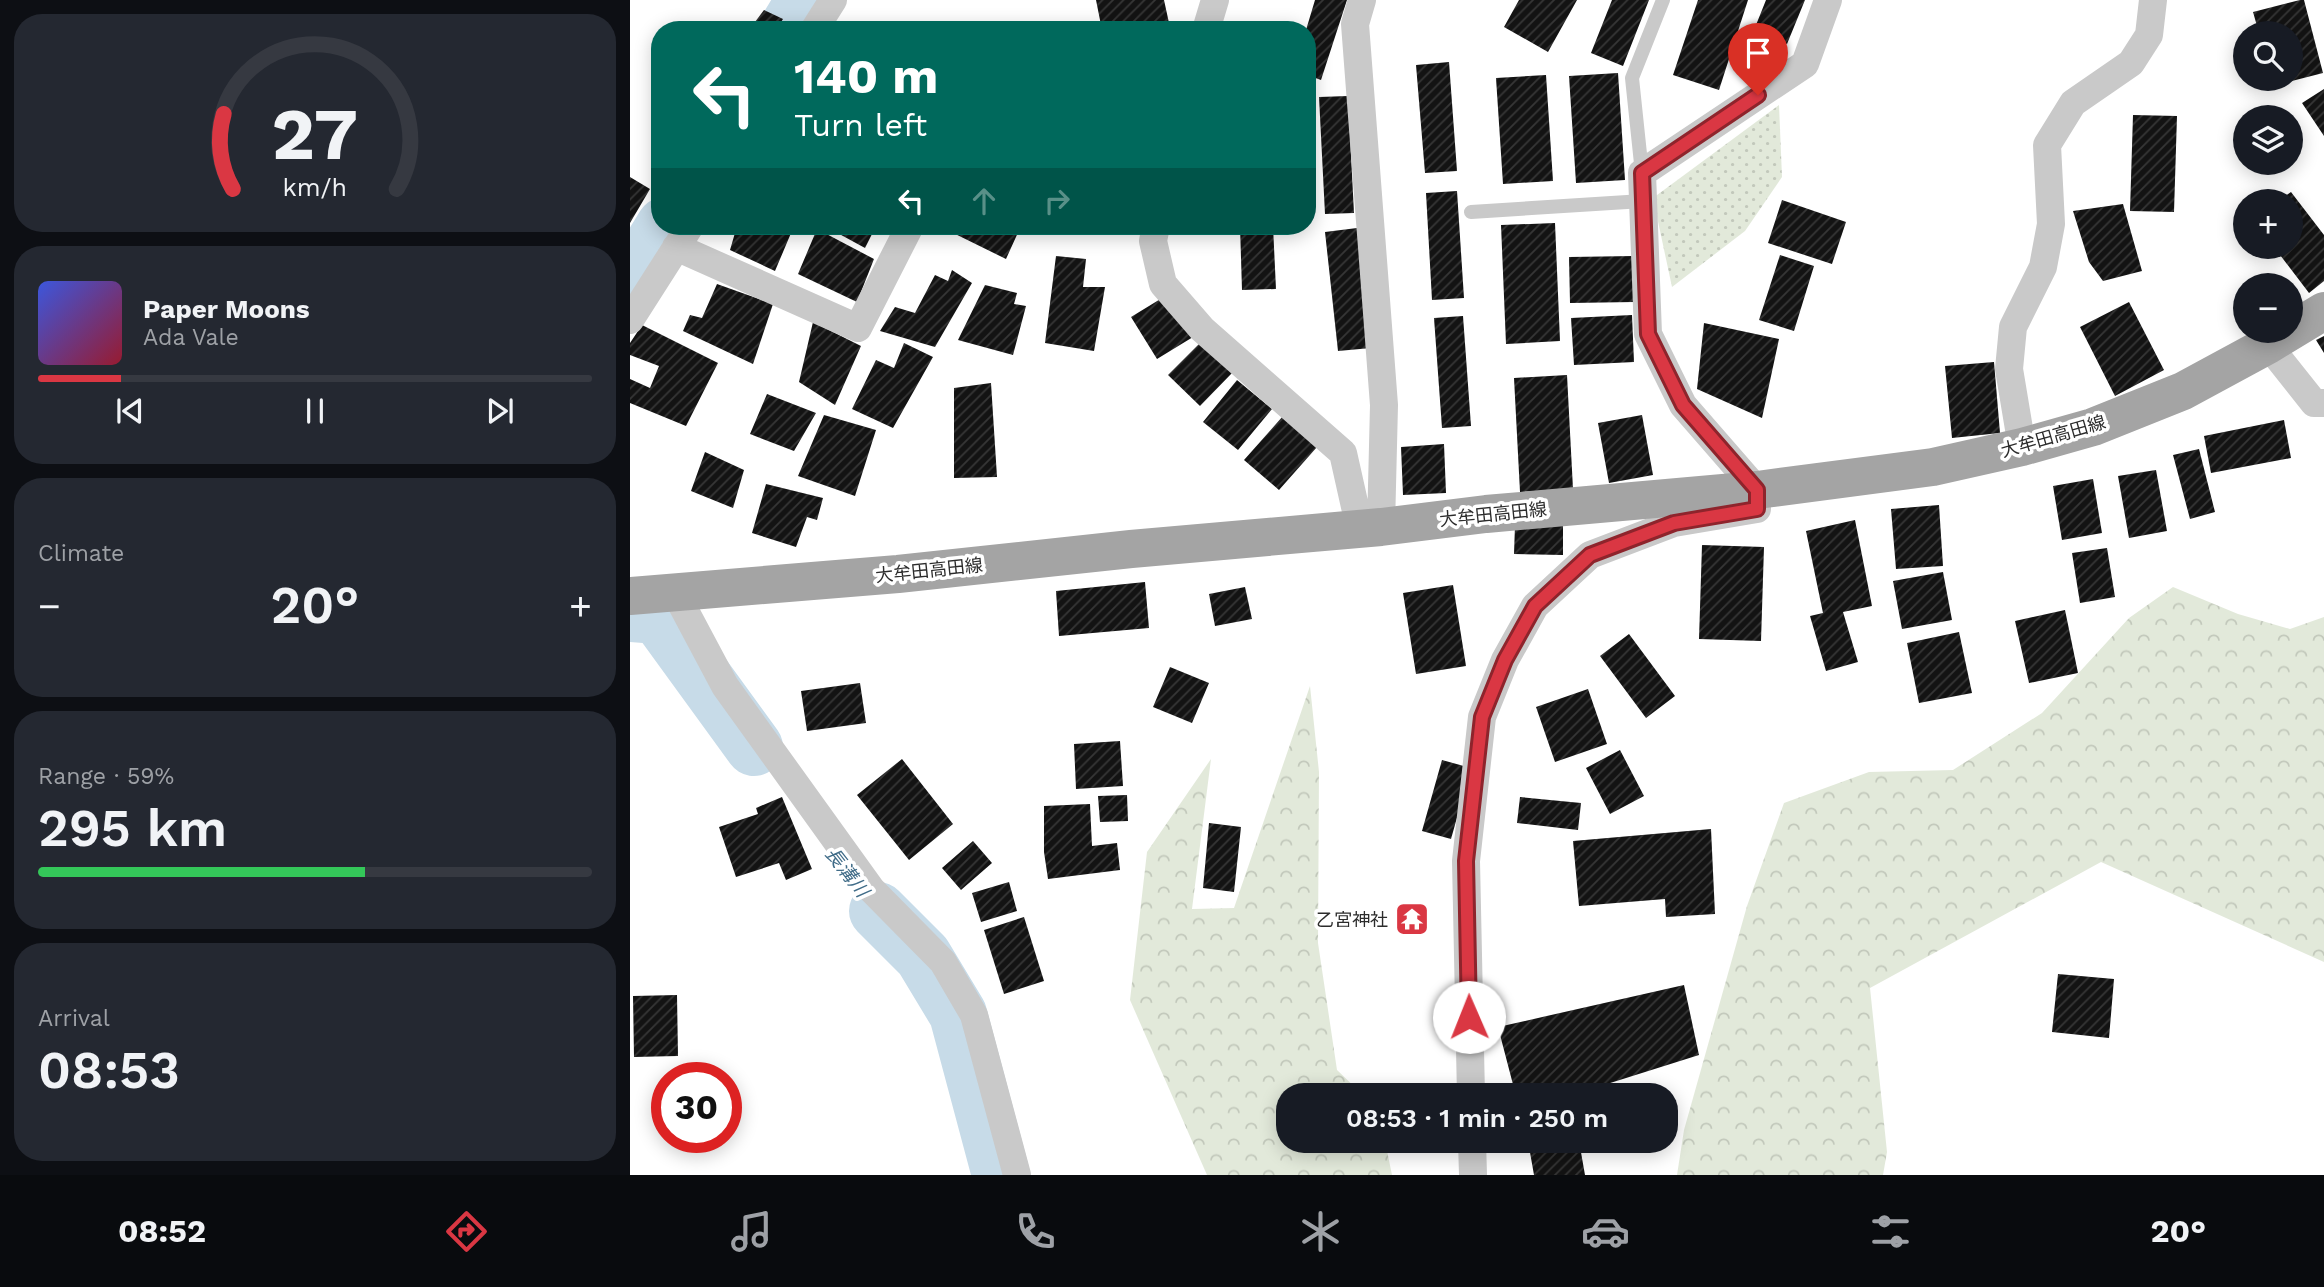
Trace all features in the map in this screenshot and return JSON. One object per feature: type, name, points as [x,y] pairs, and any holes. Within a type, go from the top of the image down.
[{"type":"main road","name":"大牟田高田線","points":[[630,596],[898,574],[1131,549],[1371,528],[1486,514],[1757,490],[1933,467],[2022,447],[2093,427],[2183,391],[2324,311]]},
{"type":"street","points":[[820,21],[833,0]]},
{"type":"street","points":[[1209,21],[1215,0]]},
{"type":"street","points":[[1363,0],[1355,24],[1384,405],[1371,528]]},
{"type":"street","points":[[1471,1083],[1466,861],[1482,717],[1505,660],[1535,606],[1590,555],[1674,523],[1757,509],[1757,490],[1683,405],[1648,334],[1642,173],[1805,64],[1828,0]]},
{"type":"street","points":[[2022,447],[2009,369],[2013,327],[2043,267],[2051,224],[2047,145],[2073,103],[2131,63],[2149,36],[2153,0]]},
{"type":"street","points":[[630,320],[683,237],[858,328],[905,235]]},
{"type":"street","points":[[1154,235],[1153,241],[1163,284],[1202,329],[1343,453],[1371,528]]},
{"type":"street","points":[[2268,345],[2314,403],[2324,403]]},
{"type":"street","points":[[675,592],[725,687],[871,889],[943,962],[974,1015],[1017,1175]]},
{"type":"street","points":[[1472,1153],[1473,1175]]},
{"type":"lane","points":[[1642,173],[1632,78],[1663,0]]},
{"type":"lane","points":[[1471,212],[1643,201]]},
{"type":"green space","points":[[1779,105],[1782,177],[1745,231],[1672,287],[1653,198]]},
{"type":"green space","points":[[2173,587],[2238,614],[2290,629],[2324,617],[2324,962],[2101,862],[1870,988],[1887,1152],[1883,1175],[1677,1175],[1684,1130],[1747,906],[1784,803],[1869,772],[1953,770],[2042,713],[2129,618]]},
{"type":"green space","points":[[1310,686],[1319,772],[1318,943],[1337,1070],[1351,1083],[1276,1083],[1276,1153],[1387,1153],[1392,1175],[1207,1175],[1130,1000],[1147,852],[1211,759],[1192,909],[1234,908]]},
{"type":"building","points":[[1096,0],[1164,0],[1169,21],[1100,21]]},
{"type":"building","points":[[1315,0],[1347,0],[1321,80],[1316,78],[1316,21],[1309,21]]},
{"type":"building","points":[[1519,0],[1577,0],[1548,52],[1504,27]]},
{"type":"building","points":[[1612,0],[1649,0],[1623,66],[1591,53]]},
{"type":"building","points":[[1698,0],[1748,0],[1719,90],[1673,75]]},
{"type":"building","points":[[1766,0],[1805,0],[1787,44],[1754,30]]},
{"type":"building","points":[[2304,0],[2323,73],[2303,78],[2303,21],[2256,21],[2253,12]]},
{"type":"building","points":[[764,10],[783,19],[782,21],[756,21]]},
{"type":"building","points":[[1449,62],[1457,171],[1425,173],[1416,65]]},
{"type":"building","points":[[1618,73],[1625,180],[1576,183],[1569,76]]},
{"type":"building","points":[[1546,75],[1553,181],[1503,184],[1496,78]]},
{"type":"building","points":[[2324,89],[2324,136],[2302,103]]},
{"type":"building","points":[[1348,96],[1354,213],[1325,214],[1319,97]]},
{"type":"building","points":[[2133,115],[2177,116],[2174,212],[2130,211]]},
{"type":"building","points":[[630,177],[650,189],[630,223]]},
{"type":"building","points":[[1457,191],[1464,298],[1432,300],[1426,193]]},
{"type":"building","points":[[1782,200],[1846,222],[1832,264],[1768,243]]},
{"type":"building","points":[[2123,204],[2142,271],[2103,281],[2089,262],[2073,211]]},
{"type":"building","points":[[2303,208],[2324,235],[2324,281],[2309,293],[2303,285],[2303,273],[2294,273],[2283,259],[2303,259]]},
{"type":"building","points":[[1555,223],[1560,341],[1506,344],[1501,225]]},
{"type":"building","points":[[1357,228],[1371,348],[1338,351],[1325,232]]},
{"type":"building","points":[[734,235],[790,235],[775,271],[730,250]]},
{"type":"building","points":[[814,235],[828,235],[874,259],[857,302],[798,274]]},
{"type":"building","points":[[841,235],[872,235],[865,248]]},
{"type":"building","points":[[957,235],[1017,235],[1006,259]]},
{"type":"building","points":[[1240,235],[1273,235],[1276,289],[1242,290]]},
{"type":"building","points":[[1780,255],[1814,266],[1794,331],[1759,320]]},
{"type":"building","points":[[1056,256],[1086,259],[1083,287],[1105,287],[1094,351],[1045,343]]},
{"type":"building","points":[[1634,256],[1635,302],[1570,303],[1569,257]]},
{"type":"building","points":[[952,270],[972,283],[935,347],[880,331],[895,307],[915,313],[935,275],[948,281]]},
{"type":"building","points":[[717,284],[773,304],[753,364],[683,331],[690,315],[702,318]]},
{"type":"building","points":[[985,285],[1017,293],[1014,304],[1026,306],[1013,355],[958,340]]},
{"type":"building","points":[[1167,295],[1193,337],[1157,359],[1131,317]]},
{"type":"building","points":[[2129,302],[2164,370],[2115,396],[2080,327]]},
{"type":"building","points":[[1632,315],[1634,362],[1574,365],[1571,318]]},
{"type":"building","points":[[1463,316],[1471,426],[1442,428],[1434,318]]},
{"type":"building","points":[[813,322],[861,346],[835,405],[799,382]]},
{"type":"building","points":[[1704,323],[1779,339],[1762,418],[1697,389]]},
{"type":"building","points":[[642,325],[718,363],[686,426],[630,403],[630,379],[650,388],[659,366],[630,355],[630,343]]},
{"type":"building","points":[[2324,336],[2324,353],[2316,340]]},
{"type":"building","points":[[1202,341],[1233,372],[1200,406],[1168,375]]},
{"type":"building","points":[[904,343],[933,357],[893,428],[852,409],[876,360],[894,368]]},
{"type":"building","points":[[1994,362],[2000,433],[1952,438],[1945,366]]},
{"type":"building","points":[[1567,375],[1573,489],[1520,492],[1514,378]]},
{"type":"building","points":[[1237,380],[1272,409],[1238,450],[1203,422]]},
{"type":"building","points":[[991,383],[997,477],[954,478],[954,388]]},
{"type":"building","points":[[767,394],[816,413],[794,451],[750,434]]},
{"type":"building","points":[[824,415],[876,430],[855,496],[798,476]]},
{"type":"building","points":[[1642,415],[1653,475],[1609,483],[1598,423]]},
{"type":"building","points":[[1283,416],[1317,447],[1279,490],[1244,460]]},
{"type":"building","points":[[2284,420],[2291,458],[2211,473],[2204,436]]},
{"type":"building","points":[[1444,444],[1446,493],[1403,495],[1401,447]]},
{"type":"building","points":[[2199,449],[2215,512],[2190,519],[2173,455]]},
{"type":"building","points":[[705,452],[744,470],[733,508],[691,491]]},
{"type":"building","points":[[2156,470],[2167,531],[2129,538],[2118,476]]},
{"type":"building","points":[[2093,479],[2102,533],[2062,540],[2053,486]]},
{"type":"building","points":[[766,484],[823,498],[817,520],[807,517],[796,547],[752,533]]},
{"type":"building","points":[[1939,505],[1943,566],[1896,569],[1891,509]]},
{"type":"building","points":[[1855,520],[1872,606],[1843,612],[1858,662],[1826,671],[1810,616],[1823,613],[1806,531]]},
{"type":"building","points":[[1515,525],[1563,526],[1563,555],[1514,554]]},
{"type":"building","points":[[1702,545],[1764,547],[1761,641],[1699,639]]},
{"type":"building","points":[[2107,548],[2115,597],[2080,603],[2072,553]]},
{"type":"building","points":[[1943,572],[1952,620],[1902,629],[1893,581]]},
{"type":"building","points":[[1145,582],[1149,628],[1059,636],[1056,591]]},
{"type":"building","points":[[1453,585],[1466,666],[1416,674],[1403,593]]},
{"type":"building","points":[[1245,587],[1252,619],[1215,626],[1209,594]]},
{"type":"building","points":[[2065,610],[2078,673],[2029,683],[2015,621]]},
{"type":"building","points":[[1959,632],[1972,693],[1919,703],[1907,643]]},
{"type":"building","points":[[1629,634],[1675,696],[1646,718],[1600,656]]},
{"type":"building","points":[[1170,667],[1209,683],[1192,723],[1153,707]]},
{"type":"building","points":[[860,683],[866,723],[807,731],[801,691]]},
{"type":"building","points":[[1588,689],[1607,744],[1555,762],[1536,707]]},
{"type":"building","points":[[1120,741],[1123,786],[1076,789],[1074,744]]},
{"type":"building","points":[[1620,750],[1644,796],[1610,814],[1586,768]]},
{"type":"building","points":[[902,759],[953,824],[909,860],[857,795]]},
{"type":"building","points":[[1442,760],[1471,768],[1451,839],[1422,831]]},
{"type":"building","points":[[1127,795],[1128,821],[1100,822],[1098,796]]},
{"type":"building","points":[[782,797],[812,869],[786,880],[779,863],[736,877],[719,827],[758,814],[756,808]]},
{"type":"building","points":[[1520,797],[1581,803],[1578,830],[1517,823]]},
{"type":"building","points":[[1090,804],[1092,846],[1117,843],[1120,870],[1048,879],[1044,852],[1044,806]]},
{"type":"building","points":[[1209,823],[1241,827],[1234,892],[1203,888]]},
{"type":"building","points":[[1711,829],[1715,914],[1666,917],[1665,899],[1579,906],[1573,841]]},
{"type":"building","points":[[973,841],[992,863],[961,890],[942,868]]},
{"type":"building","points":[[1009,882],[1017,911],[981,922],[972,893]]},
{"type":"building","points":[[1024,917],[1044,981],[1004,994],[984,930]]},
{"type":"building","points":[[2058,974],[2114,979],[2109,1038],[2052,1032]]},
{"type":"building","points":[[1684,985],[1699,1055],[1610,1083],[1513,1083],[1498,1027]]},
{"type":"building","points":[[677,995],[678,1056],[634,1057],[633,996]]},
{"type":"building","points":[[1530,1153],[1581,1153],[1585,1175],[1534,1175]]},
{"type":"waterway","name":"長溝川","points":[[792,21],[805,0]]},
{"type":"waterway","name":"長溝川","points":[[630,283],[659,235]]},
{"type":"waterway","name":"長溝川","points":[[630,613],[658,615],[754,747]]},
{"type":"waterway","name":"長溝川","points":[[878,911],[923,956],[958,1014],[1001,1175]]},
{"type":"place","name":"乙宮神社","points":[[1412,919]]},
{"type":"route","points":[[1469,1017],[1466,861],[1482,717],[1505,660],[1535,606],[1590,555],[1674,523],[1757,509],[1757,490],[1683,405],[1648,334],[1642,173],[1758,95]]}]
